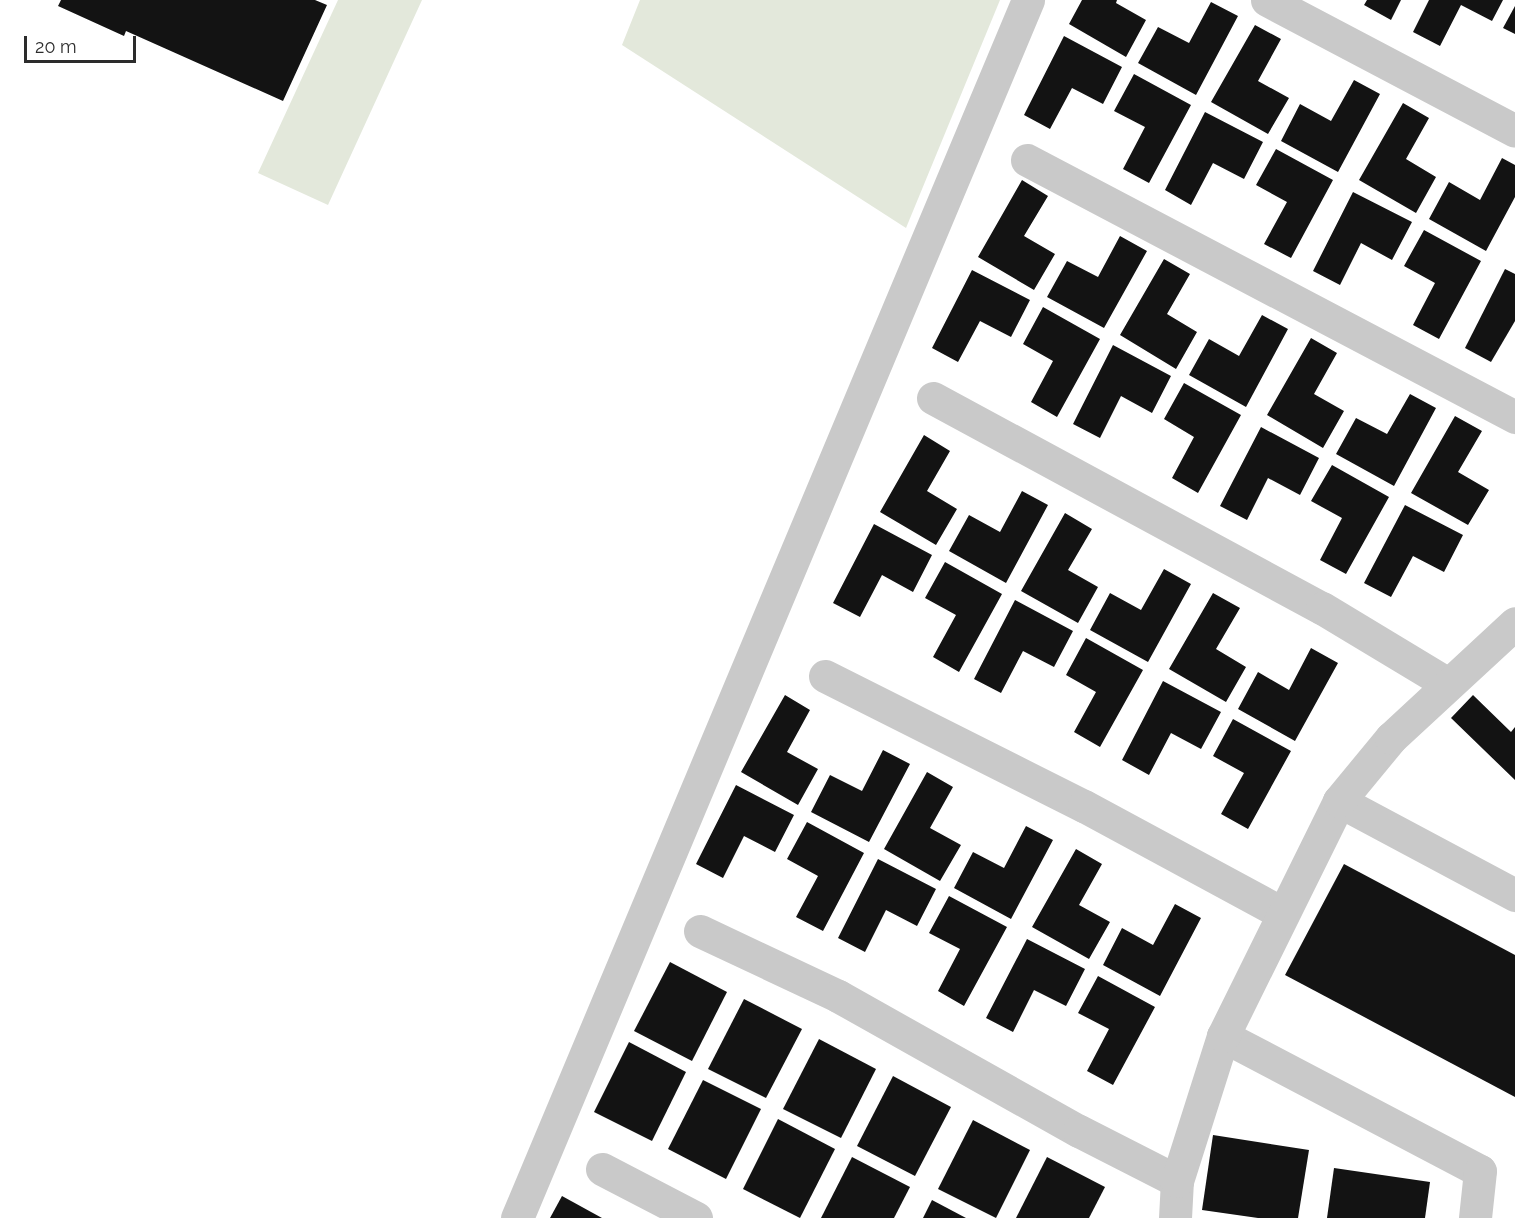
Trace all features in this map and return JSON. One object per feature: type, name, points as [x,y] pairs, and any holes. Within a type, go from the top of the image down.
[{"type":"street","points":[[517,1218],[1028,0]]},
{"type":"street","points":[[1267,0],[1515,131]]},
{"type":"street","points":[[1027,160],[1515,417]]},
{"type":"street","points":[[933,398],[1322,608],[1448,684]]},
{"type":"street","points":[[1175,1218],[1177,1181],[1223,1036],[1339,801],[1391,738],[1515,623]]},
{"type":"street","points":[[825,676],[1084,806],[1282,913]]},
{"type":"street","points":[[1339,801],[1515,895]]},
{"type":"street","points":[[700,931],[838,996],[1007,1092],[1177,1181]]},
{"type":"street","points":[[1223,1036],[1480,1171],[1475,1218]]},
{"type":"street","points":[[602,1169],[696,1218]]},
{"type":"shaded area","points":[[338,0],[422,0],[328,205],[258,173]]},
{"type":"shaded area","points":[[640,0],[1000,0],[906,228],[622,45]]},
{"type":"building","points":[[61,0],[315,0],[327,5],[283,101],[126,31],[124,36],[58,6]]},
{"type":"building","points":[[1082,0],[1117,0],[1116,3],[1146,20],[1126,57],[1069,24]]},
{"type":"building","points":[[1367,0],[1401,0],[1391,20],[1364,5]]},
{"type":"building","points":[[1429,0],[1503,0],[1492,21],[1461,5],[1440,46],[1413,32]]},
{"type":"building","points":[[1211,2],[1238,16],[1196,95],[1138,63],[1158,27],[1189,43]]},
{"type":"building","points":[[1515,6],[1515,34],[1503,28]]},
{"type":"building","points":[[1255,25],[1281,39],[1258,81],[1289,98],[1268,134],[1211,102]]},
{"type":"building","points":[[1064,36],[1122,67],[1103,104],[1072,88],[1050,129],[1024,115]]},
{"type":"building","points":[[1134,74],[1191,105],[1149,183],[1123,169],[1145,127],[1114,111]]},
{"type":"building","points":[[1354,80],[1380,94],[1338,172],[1281,141],[1300,104],[1331,121]]},
{"type":"building","points":[[1403,103],[1429,118],[1406,159],[1436,177],[1416,213],[1359,180]]},
{"type":"building","points":[[1205,112],[1263,142],[1244,179],[1213,163],[1191,205],[1165,190]]},
{"type":"building","points":[[1276,149],[1333,180],[1291,258],[1264,244],[1287,202],[1256,185]]},
{"type":"building","points":[[1502,158],[1515,165],[1515,197],[1486,251],[1429,219],[1449,182],[1480,200]]},
{"type":"building","points":[[1022,180],[1048,196],[1024,236],[1055,254],[1034,290],[978,257]]},
{"type":"building","points":[[1353,192],[1412,222],[1392,260],[1361,243],[1340,285],[1313,271]]},
{"type":"building","points":[[1424,230],[1481,261],[1439,339],[1413,325],[1435,283],[1404,266]]},
{"type":"building","points":[[1120,236],[1147,251],[1104,328],[1047,297],[1067,261],[1098,277]]},
{"type":"building","points":[[1164,259],[1190,274],[1167,314],[1197,332],[1176,369],[1120,335]]},
{"type":"building","points":[[1505,269],[1515,274],[1515,321],[1491,362],[1465,348]]},
{"type":"building","points":[[972,270],[1030,300],[1011,337],[980,321],[958,362],[932,348]]},
{"type":"building","points":[[1043,307],[1100,339],[1057,417],[1031,402],[1053,361],[1023,344]]},
{"type":"building","points":[[1262,315],[1288,329],[1246,407],[1189,375],[1209,339],[1239,356]]},
{"type":"building","points":[[1311,338],[1337,353],[1314,394],[1344,411],[1323,448],[1267,415]]},
{"type":"building","points":[[1113,345],[1171,376],[1152,413],[1121,396],[1100,438],[1073,424]]},
{"type":"building","points":[[1184,383],[1241,415],[1198,493],[1172,478],[1194,437],[1164,419]]},
{"type":"building","points":[[1410,394],[1436,408],[1394,486],[1336,454],[1356,418],[1387,434]]},
{"type":"building","points":[[1455,416],[1482,431],[1458,472],[1489,490],[1468,525],[1411,493]]},
{"type":"building","points":[[1261,427],[1319,458],[1300,495],[1268,478],[1247,520],[1220,506]]},
{"type":"building","points":[[924,435],[950,451],[927,491],[957,509],[936,545],[880,512]]},
{"type":"building","points":[[1332,465],[1389,497],[1346,574],[1320,560],[1342,518],[1311,501]]},
{"type":"building","points":[[1022,491],[1048,505],[1006,583],[949,551],[969,515],[1000,532]]},
{"type":"building","points":[[1405,505],[1463,535],[1444,572],[1413,556],[1391,597],[1364,583]]},
{"type":"building","points":[[1065,513],[1092,529],[1068,570],[1098,587],[1078,623],[1021,591]]},
{"type":"building","points":[[874,524],[932,555],[913,592],[882,575],[860,617],[833,603]]},
{"type":"building","points":[[945,562],[1002,594],[959,672],[933,657],[956,615],[925,598]]},
{"type":"building","points":[[1164,569],[1191,584],[1148,662],[1090,630],[1110,593],[1141,610]]},
{"type":"building","points":[[1213,593],[1240,608],[1216,649],[1246,667],[1226,702],[1169,669]]},
{"type":"building","points":[[1015,600],[1073,631],[1054,667],[1023,651],[1001,693],[974,679]]},
{"type":"building","points":[[1086,638],[1143,670],[1100,747],[1074,732],[1096,692],[1066,675]]},
{"type":"building","points":[[1311,648],[1338,663],[1295,741],[1238,709],[1258,672],[1289,690]]},
{"type":"building","points":[[1163,681],[1221,712],[1201,749],[1171,733],[1149,775],[1122,760]]},
{"type":"building","points":[[785,695],[810,710],[787,752],[818,769],[798,805],[741,772]]},
{"type":"building","points":[[1473,695],[1511,732],[1515,727],[1515,780],[1451,718]]},
{"type":"building","points":[[1233,719],[1291,751],[1248,829],[1221,814],[1244,773],[1213,756]]},
{"type":"building","points":[[883,750],[910,764],[869,842],[811,812],[830,775],[862,791]]},
{"type":"building","points":[[927,772],[953,787],[930,828],[961,845],[940,881],[884,849]]},
{"type":"building","points":[[736,785],[794,815],[775,852],[744,836],[723,878],[696,864]]},
{"type":"building","points":[[807,822],[864,853],[823,931],[796,917],[818,876],[787,859]]},
{"type":"building","points":[[1026,826],[1053,840],[1011,919],[954,888],[973,852],[1004,868]]},
{"type":"building","points":[[1076,849],[1102,864],[1079,905],[1110,922],[1089,959],[1032,927]]},
{"type":"building","points":[[878,859],[936,889],[917,926],[886,910],[865,952],[838,938]]},
{"type":"building","points":[[1344,864],[1515,955],[1515,1097],[1285,975]]},
{"type":"building","points":[[949,896],[1007,927],[964,1006],[938,991],[960,949],[929,933]]},
{"type":"building","points":[[1175,904],[1201,918],[1160,996],[1103,965],[1122,928],[1153,945]]},
{"type":"building","points":[[1027,939],[1085,969],[1066,1006],[1034,990],[1013,1032],[986,1018]]},
{"type":"building","points":[[670,962],[727,992],[692,1061],[634,1031]]},
{"type":"building","points":[[1098,976],[1155,1007],[1113,1085],[1087,1071],[1109,1029],[1078,1013]]},
{"type":"building","points":[[744,999],[802,1029],[766,1098],[708,1069]]},
{"type":"building","points":[[819,1039],[876,1069],[841,1138],[783,1109]]},
{"type":"building","points":[[629,1042],[686,1072],[652,1141],[594,1112]]},
{"type":"building","points":[[893,1076],[951,1107],[915,1176],[857,1146]]},
{"type":"building","points":[[703,1080],[761,1109],[726,1179],[668,1149]]},
{"type":"building","points":[[778,1119],[835,1149],[800,1218],[743,1189]]},
{"type":"building","points":[[973,1120],[1030,1150],[996,1218],[938,1189]]},
{"type":"building","points":[[1213,1135],[1309,1150],[1298,1218],[1258,1218],[1202,1210]]},
{"type":"building","points":[[852,1157],[910,1187],[894,1218],[821,1218]]},
{"type":"building","points":[[1047,1157],[1105,1187],[1089,1218],[1016,1218]]},
{"type":"building","points":[[1334,1168],[1430,1182],[1425,1218],[1327,1218]]},
{"type":"building","points":[[562,1196],[602,1218],[550,1218]]},
{"type":"building","points":[[932,1200],[966,1218],[923,1218]]}]
